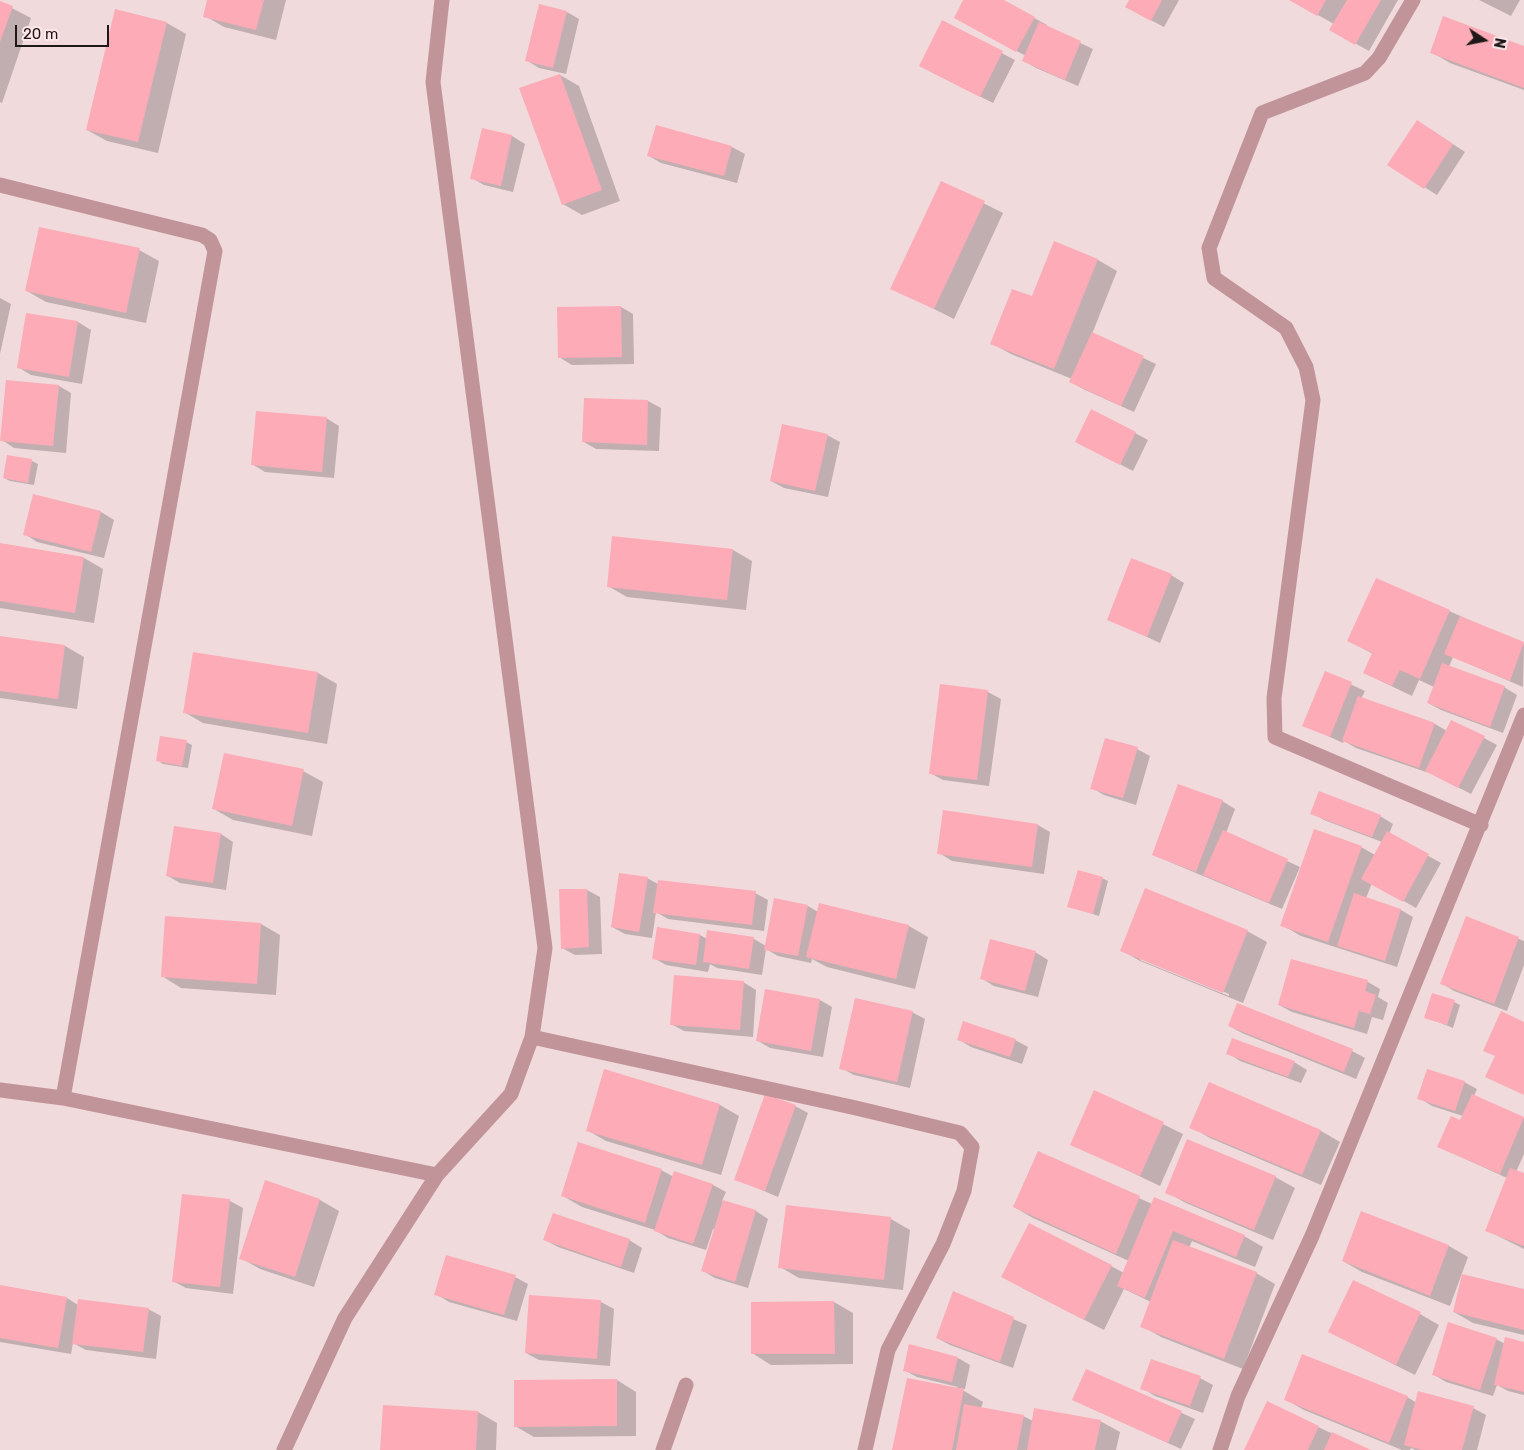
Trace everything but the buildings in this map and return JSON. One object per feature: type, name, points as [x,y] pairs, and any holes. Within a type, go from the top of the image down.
[{"type":"street","points":[[284,1450],[345,1318],[437,1175],[511,1094],[532,1037],[545,948],[433,82],[442,0]]},
{"type":"street","points":[[1414,0],[1379,58],[1365,73],[1262,113],[1209,248],[1214,278],[1286,328],[1306,367],[1313,400],[1274,698],[1275,737],[1480,825]]},
{"type":"street","points":[[0,185],[202,235],[210,240],[215,251],[63,1098]]},
{"type":"street","points":[[1220,1450],[1238,1396],[1312,1236],[1524,715]]},
{"type":"street","points":[[532,1037],[856,1108],[960,1133],[972,1147],[964,1191],[943,1244],[888,1350],[865,1450]]},
{"type":"street","points":[[0,1090],[63,1098],[437,1175]]},
{"type":"street","points":[[663,1450],[686,1385]]}]
